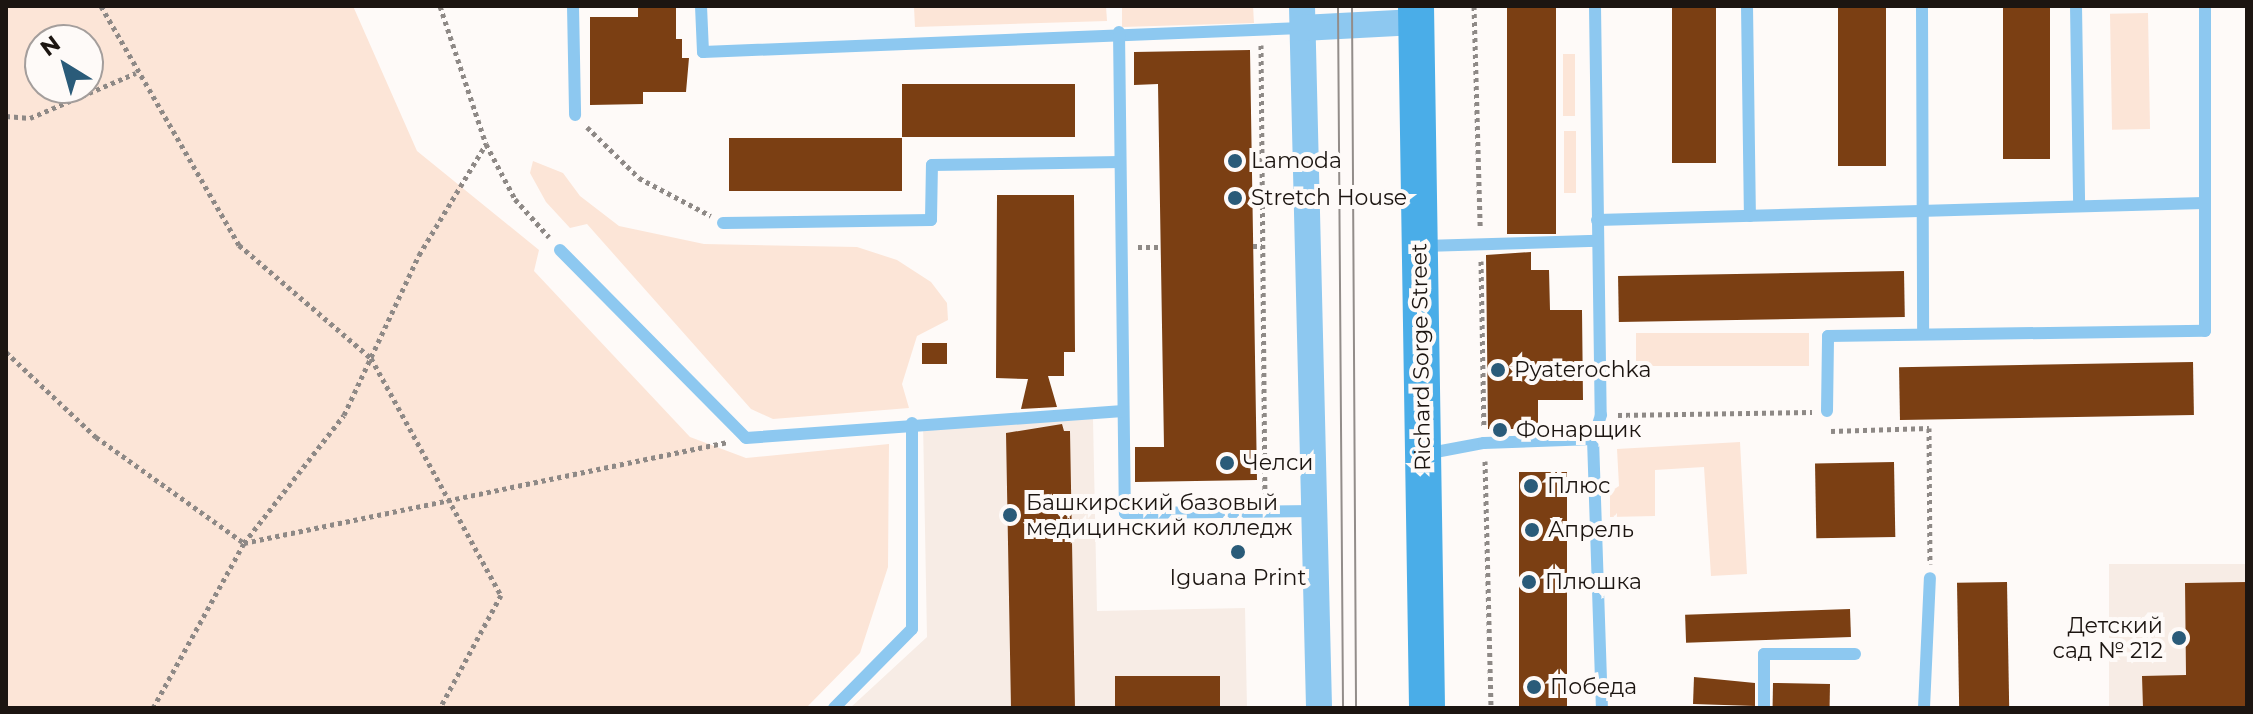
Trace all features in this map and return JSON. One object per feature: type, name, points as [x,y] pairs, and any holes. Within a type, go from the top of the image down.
[{"type":"main road","name":"Richard Sorge Street","points":[[1416,14],[1427,708]]},
{"type":"street","points":[[1319,708],[1302,17],[1416,14]]},
{"type":"lane","points":[[573,6],[575,115]]},
{"type":"lane","points":[[701,6],[703,52],[1119,32],[1261,29],[1302,17]]},
{"type":"lane","points":[[1595,6],[1601,415],[1593,439],[1602,708]]},
{"type":"lane","points":[[1747,6],[1750,216]]},
{"type":"lane","points":[[1922,6],[1923,333]]},
{"type":"lane","points":[[2076,6],[2079,206]]},
{"type":"lane","points":[[1827,411],[1828,336],[2205,331],[2205,6]]},
{"type":"lane","points":[[1119,32],[1125,513],[1315,511]]},
{"type":"lane","points":[[723,223],[931,220],[932,165],[1120,162]]},
{"type":"lane","points":[[1597,220],[2204,203]]},
{"type":"lane","points":[[1418,246],[1597,241]]},
{"type":"lane","points":[[560,250],[746,438],[912,423],[1123,411]]},
{"type":"lane","points":[[834,708],[912,629],[912,423]]},
{"type":"lane","points":[[1423,455],[1484,443],[1593,439]]},
{"type":"lane","points":[[1924,708],[1930,578]]},
{"type":"lane","points":[[1764,708],[1764,654],[1855,654]]},
{"type":"path","points":[[101,6],[136,73],[239,245],[371,358],[501,595],[440,708]]},
{"type":"path","points":[[440,6],[486,144],[515,199],[560,250]]},
{"type":"path","points":[[1474,6],[1491,708]]},
{"type":"path","points":[[1261,29],[1265,512]]},
{"type":"path","points":[[6,116],[30,118],[136,73]]},
{"type":"path","points":[[575,115],[639,178],[723,223]]},
{"type":"path","points":[[153,708],[244,543],[344,415],[419,255],[486,144]]},
{"type":"path","points":[[1253,246],[1262,246]]},
{"type":"path","points":[[6,352],[96,437],[244,543],[746,438]]},
{"type":"path","points":[[1601,415],[1827,411],[1828,431],[1929,428],[1930,578]]},
{"type":"shaded area","points":[[6,6],[353,6],[417,151],[539,250],[534,271],[690,437],[746,458],[889,444],[888,567],[860,653],[806,708],[6,708]]},
{"type":"shaded area","points":[[1106,6],[1107,21],[915,27],[914,7]]},
{"type":"shaded area","points":[[1122,6],[1253,6],[1254,23],[1122,27]]},
{"type":"shaded area","points":[[2148,13],[2150,129],[2112,130],[2110,14]]},
{"type":"shaded area","points":[[1563,54],[1575,54],[1575,116],[1563,116]]},
{"type":"shaded area","points":[[1564,131],[1576,131],[1576,193],[1564,193]]},
{"type":"shaded area","points":[[533,161],[563,173],[580,196],[619,226],[704,244],[857,247],[897,260],[931,282],[947,303],[948,320],[917,336],[902,384],[909,408],[773,419],[751,409],[587,224],[570,228],[546,202],[530,173]]},
{"type":"shaded area","points":[[1636,333],[1809,333],[1809,366],[1636,366]]},
{"type":"shaded area","name":"Башкирский базовый медицинский колледж","points":[[1093,419],[1097,611],[1245,608],[1247,708],[850,708],[927,637],[923,422]]},
{"type":"shaded area","points":[[1740,442],[1747,574],[1711,576],[1704,467],[1655,470],[1655,516],[1610,517],[1610,492],[1619,486],[1617,449]]},
{"type":"shaded area","name":"Детский сад № 212","points":[[2109,564],[2247,564],[2247,708],[2109,708]]},
{"type":"building","points":[[638,6],[676,6],[676,39],[682,39],[682,58],[689,58],[686,92],[643,92],[643,104],[590,105],[590,17],[638,17]]},
{"type":"building","points":[[1507,6],[1556,6],[1556,234],[1507,234]]},
{"type":"building","points":[[1672,6],[1716,6],[1716,163],[1672,163]]},
{"type":"building","points":[[1838,6],[1886,6],[1886,166],[1838,166]]},
{"type":"building","points":[[2003,6],[2050,6],[2050,159],[2003,159]]},
{"type":"building","points":[[1250,50],[1257,480],[1135,482],[1135,447],[1164,447],[1158,84],[1134,85],[1134,52]]},
{"type":"building","points":[[902,84],[1075,84],[1075,137],[902,137]]},
{"type":"building","points":[[729,138],[902,138],[902,191],[729,191]]},
{"type":"building","points":[[997,195],[1074,195],[1075,352],[1064,352],[1064,376],[1048,376],[1057,407],[1021,409],[1028,379],[996,378]]},
{"type":"building","points":[[1531,252],[1531,270],[1549,270],[1550,310],[1582,310],[1583,400],[1538,400],[1538,429],[1488,429],[1486,255]]},
{"type":"building","points":[[1904,271],[1905,317],[1619,322],[1618,276]]},
{"type":"building","points":[[922,343],[947,343],[947,364],[922,364]]},
{"type":"building","points":[[2193,362],[2194,415],[1900,420],[1899,367]]},
{"type":"building","points":[[1062,424],[1064,431],[1070,431],[1075,708],[1011,708],[1006,433]]},
{"type":"building","points":[[1894,462],[1895,537],[1816,538],[1815,463]]},
{"type":"building","points":[[1519,472],[1567,472],[1567,708],[1519,708]]},
{"type":"building","points":[[2007,582],[2009,708],[1959,708],[1957,583]]},
{"type":"building","points":[[2247,582],[2247,708],[2143,708],[2142,676],[2186,675],[2185,583]]},
{"type":"building","points":[[1850,609],[1851,637],[1686,643],[1685,615]]},
{"type":"building","points":[[1115,676],[1220,676],[1220,708],[1115,708]]},
{"type":"building","points":[[1694,677],[1755,683],[1755,706],[1693,704]]},
{"type":"building","points":[[1773,683],[1830,684],[1830,707],[1773,706]]},
{"type":"tram line","points":[[1338,6],[1343,708]]},
{"type":"tram line","points":[[1352,6],[1356,708]]},
{"type":"place","name":"Lamoda","points":[[1235,161]]},
{"type":"place","name":"Stretch House","points":[[1235,198]]},
{"type":"place","name":"Pyaterochka","points":[[1498,370]]},
{"type":"place","name":"Фонарщик","points":[[1500,430]]},
{"type":"place","name":"Челси","points":[[1227,463]]},
{"type":"place","name":"Плюс","points":[[1531,486]]},
{"type":"place","name":"Башкирский базовый медицинский колледж","points":[[1010,515]]},
{"type":"place","name":"Апрель","points":[[1532,530]]},
{"type":"place","name":"Iguana Print","points":[[1238,552]]},
{"type":"place","name":"Плюшка","points":[[1529,582]]},
{"type":"place","name":"Детский сад № 212","points":[[2179,638]]},
{"type":"place","name":"Победа","points":[[1534,687]]}]
